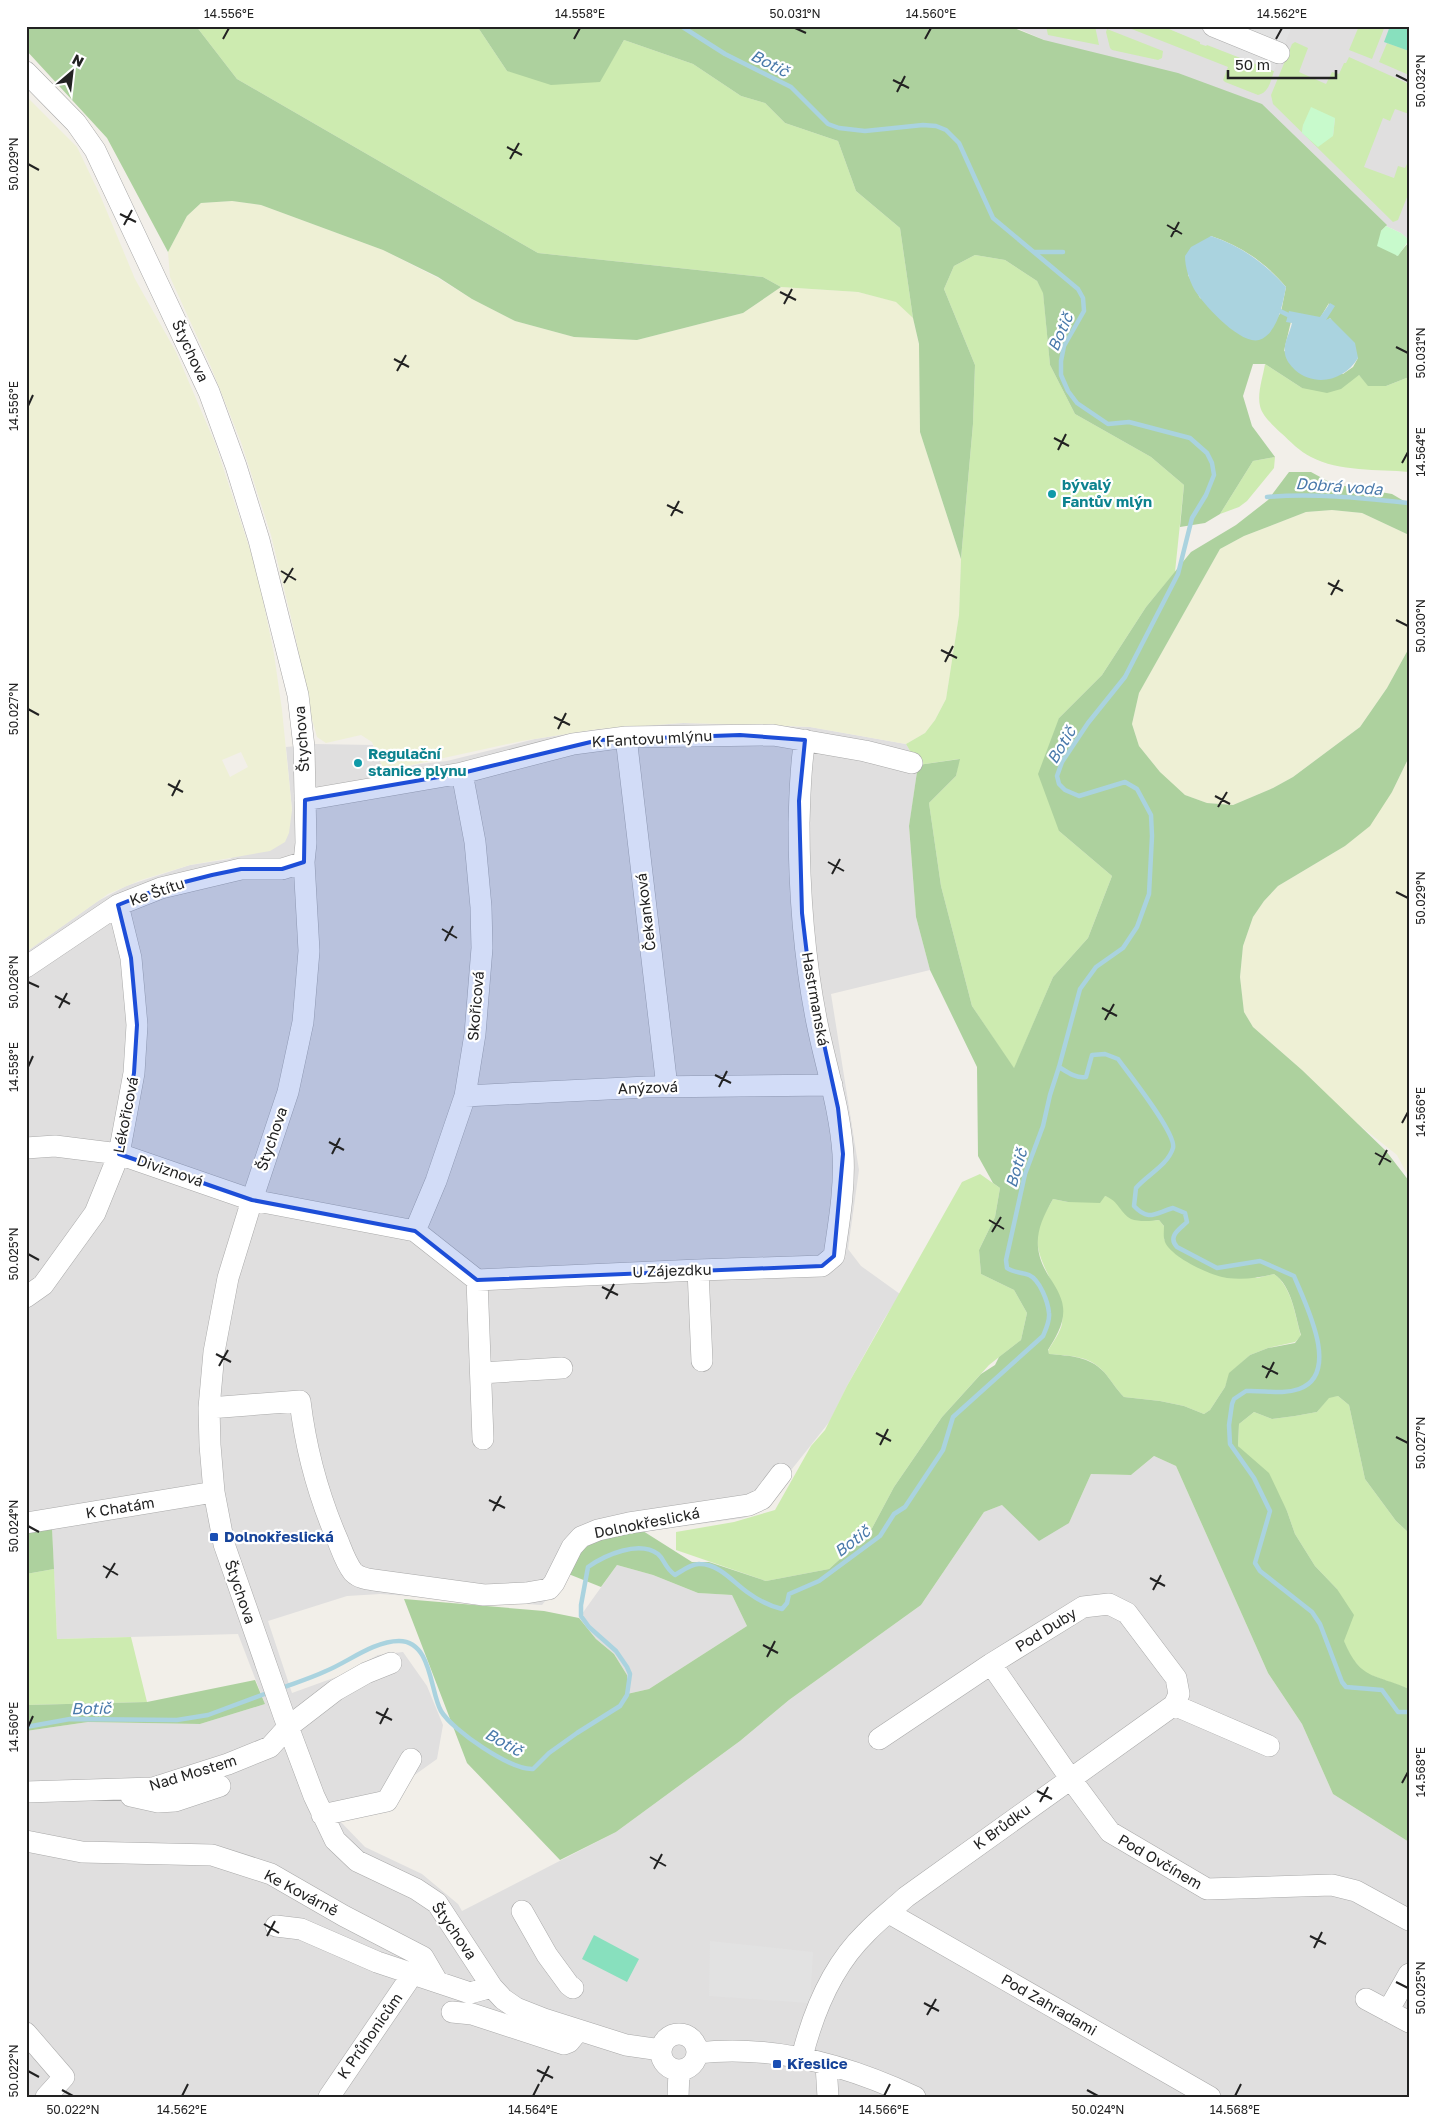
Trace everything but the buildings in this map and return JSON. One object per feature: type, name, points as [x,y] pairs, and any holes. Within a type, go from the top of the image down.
[{"type":"street","points":[[1213,26],[1279,53]]},
{"type":"street","name":"Štychova","points":[[26,72],[76,123],[95,150],[209,392],[236,466],[259,540],[298,694],[304,748],[304,862],[309,951],[303,1022],[288,1092],[228,1278],[214,1352],[209,1408],[210,1445],[214,1492],[224,1544],[271,1681],[322,1815],[334,1840],[357,1861],[416,1889],[437,1903],[492,1987],[503,1999],[516,2008],[578,2031],[626,2045],[661,2050]]},
{"type":"street","name":"K Fantovu mlýnu","points":[[305,800],[462,773],[573,744],[626,737],[773,735],[912,763]]},
{"type":"street","name":"Čekanková","points":[[626,737],[667,1087]]},
{"type":"street","name":"Hastrmanská","points":[[805,740],[802,757],[799,856],[802,912],[810,980],[838,1108],[843,1154],[843,1187],[834,1256]]},
{"type":"street","name":"Skořicová","points":[[415,1231],[436,1181],[465,1096],[475,1034],[482,948],[481,907],[475,842],[462,773]]},
{"type":"street","name":"Ke Štítu","points":[[26,967],[118,905],[161,888],[241,869],[282,869],[304,862]]},
{"type":"street","name":"Lékořicová","points":[[26,1297],[44,1285],[95,1213],[119,1154],[134,1073],[137,1025],[131,958],[118,905]]},
{"type":"street","name":"Anýzová","points":[[465,1096],[667,1087],[832,1085]]},
{"type":"street","name":"Diviznová","points":[[26,1148],[55,1146],[119,1154],[252,1200]]},
{"type":"street","points":[[252,1200],[415,1231],[477,1280],[483,1439]]},
{"type":"street","name":"U Zájezdku","points":[[477,1280],[822,1266],[834,1256]]},
{"type":"street","points":[[698,1270],[702,1361]]},
{"type":"street","points":[[481,1373],[562,1368]]},
{"type":"street","name":"Dolnokřeslická","points":[[209,1408],[300,1401],[305,1443],[323,1506],[347,1563],[354,1572],[360,1577],[374,1580],[484,1595],[526,1593],[548,1589],[554,1583],[572,1547],[581,1537],[598,1530],[628,1523],[749,1505],[762,1499],[781,1474]]},
{"type":"street","name":"K Chatám","points":[[26,1523],[214,1492]]},
{"type":"street","name":"Pod Duby","points":[[879,1739],[991,1664],[1082,1607],[1109,1604],[1127,1613],[1176,1678],[1179,1694],[1174,1705]]},
{"type":"street","name":"Nad Mostem","points":[[26,1792],[153,1788],[228,1764],[270,1747],[286,1721],[336,1690],[391,1663]]},
{"type":"street","name":"Pod Ovčínem","points":[[991,1664],[1110,1832],[1207,1889],[1332,1885],[1356,1891],[1409,1920]]},
{"type":"street","points":[[1174,1705],[1269,1746]]},
{"type":"street","name":"K Brůdku","points":[[802,2057],[816,2011],[840,1964],[865,1933],[906,1897],[1174,1705]]},
{"type":"street","points":[[322,1815],[388,1801],[412,1760]]},
{"type":"street","points":[[115,1788],[131,1796],[158,1802],[175,1801],[220,1786]]},
{"type":"street","name":"Ke Kovárně","points":[[26,1840],[82,1852],[212,1854],[271,1874],[344,1916],[423,1957],[438,1981]]},
{"type":"street","points":[[522,1911],[548,1955],[573,1988]]},
{"type":"street","name":"Pod Zahradami","points":[[888,1913],[1210,2097]]},
{"type":"street","points":[[276,1926],[301,1929],[377,1962],[470,1993],[492,1987]]},
{"type":"street","points":[[1388,2010],[1409,1974]]},
{"type":"street","name":"K Průhonicům","points":[[328,2097],[412,1975]]},
{"type":"street","points":[[1366,1999],[1409,2022]]},
{"type":"street","points":[[452,2012],[472,2014],[564,2044],[569,2042],[578,2031]]},
{"type":"street","points":[[26,2034],[64,2077],[46,2097]]},
{"type":"street","points":[[683,2035],[693,2041],[697,2053],[692,2065],[687,2069],[674,2070],[664,2062],[661,2050],[666,2040],[671,2036],[683,2035]]},
{"type":"street","points":[[697,2053],[738,2051],[802,2057],[878,2080],[915,2097]]},
{"type":"street","points":[[826,2064],[828,2097]]},
{"type":"street","points":[[678,2097],[679,2070]]},
{"type":"highlighted area","points":[[740,735],[805,740],[799,801],[802,913],[810,980],[838,1108],[843,1154],[834,1256],[822,1266],[477,1280],[415,1231],[252,1200],[119,1154],[134,1073],[137,1025],[131,958],[118,905],[161,888],[212,875],[241,869],[282,869],[304,862],[305,800],[462,773],[599,740]]},
{"type":"shaded area","points":[[1012,26],[1409,26],[1409,240],[1401,233],[1386,226],[1372,211],[1044,40]]},
{"type":"shaded area","points":[[1162,26],[1292,26],[1274,71],[1200,44],[1200,42]]},
{"type":"shaded area","points":[[683,723],[810,727],[906,744],[918,765],[909,827],[916,917],[930,970],[831,994],[859,1170],[848,1249],[861,1266],[900,1294],[847,1386],[830,1421],[792,1469],[769,1506],[744,1518],[597,1538],[542,1605],[380,1594],[347,1596],[268,1621],[292,1693],[339,1676],[378,1655],[403,1652],[427,1686],[443,1725],[437,1759],[367,1809],[338,1819],[365,1847],[422,1874],[458,1904],[462,1911],[616,1832],[740,1741],[789,1700],[921,1605],[984,1512],[1002,1505],[1069,1523],[1091,1474],[1131,1475],[1154,1456],[1176,1466],[1268,1673],[1302,1724],[1333,1794],[1409,1842],[1409,2097],[26,2097],[26,1731],[88,1722],[200,1724],[265,1704],[238,1634],[57,1639],[52,1528],[26,1531],[26,952],[98,901],[126,886],[190,865],[230,859],[292,810],[286,747],[315,744],[373,745],[384,771],[447,761],[535,739],[598,729]]},
{"type":"shaded area","points":[[617,1565],[653,1575],[698,1593],[732,1595],[747,1626],[649,1689],[627,1694],[627,1675],[614,1654],[596,1639],[579,1618]]},
{"type":"shaded area","points":[[710,1941],[813,1952],[810,2003],[709,1996]]},
{"type":"green space","points":[[26,26],[196,26],[237,79],[538,253],[763,277],[781,287],[743,313],[637,340],[574,337],[515,321],[472,299],[438,277],[383,250],[261,205],[232,201],[201,203],[187,216],[168,252],[107,138],[26,50]]},
{"type":"green space","points":[[196,26],[477,26],[507,71],[599,82],[624,40],[693,64],[741,96],[765,103],[785,123],[838,141],[856,191],[900,228],[913,318],[896,302],[858,292],[781,287],[763,277],[538,253],[237,79]]},
{"type":"green space","points":[[477,26],[1009,26],[1044,40],[1178,73],[1262,104],[1387,225],[1381,231],[1397,256],[1409,242],[1409,377],[1386,386],[1368,386],[1359,375],[1341,389],[1327,393],[1302,388],[1265,364],[1253,364],[1243,396],[1252,426],[1275,457],[1253,461],[1220,514],[1205,523],[1180,527],[1184,485],[1151,457],[1075,414],[1050,365],[1043,293],[1037,281],[1005,260],[975,255],[954,266],[944,289],[975,365],[973,424],[961,559],[920,432],[919,344],[913,318],[900,228],[856,191],[838,141],[785,123],[765,103],[741,96],[693,64],[624,40],[600,82],[551,85],[507,71]],"holes":[[[1211,236],[1252,256],[1270,270],[1286,287],[1281,312],[1267,334],[1200,298],[1188,275]],[[1329,303],[1325,322],[1330,318],[1358,358],[1353,367],[1343,374],[1284,351],[1293,313],[1320,318]]]},
{"type":"green space","points":[[1046,26],[1095,26],[1099,45],[1048,35]]},
{"type":"green space","points":[[1124,26],[1162,26],[1274,71],[1271,82],[1265,92],[1258,95],[1225,82],[1223,80],[1228,67]]},
{"type":"green space","points":[[1359,26],[1385,26],[1372,59],[1349,50]]},
{"type":"green space","points":[[1390,26],[1409,26],[1409,51],[1384,42]]},
{"type":"green space","points":[[1107,29],[1163,51],[1162,58],[1158,60],[1112,50],[1106,32]]},
{"type":"green space","points":[[1295,42],[1308,48],[1299,72],[1326,84],[1332,72],[1339,74],[1349,57],[1409,84],[1409,114],[1395,109],[1390,121],[1383,118],[1364,167],[1394,178],[1398,166],[1405,168],[1409,160],[1409,192],[1398,220],[1393,222],[1303,133],[1333,136],[1335,119],[1303,125],[1302,133],[1273,104],[1271,95],[1292,44]]},
{"type":"green space","points":[[1387,43],[1409,51],[1409,75],[1379,62]]},
{"type":"green space","points":[[26,96],[77,147],[100,195],[135,279],[176,352],[215,443],[257,571],[274,654],[282,710],[292,810],[289,833],[285,842],[270,851],[190,865],[141,880],[108,894],[26,952]],"holes":[[[241,752],[248,767],[230,777],[222,760]]]},
{"type":"green space","points":[[1311,107],[1335,118],[1333,136],[1318,147],[1302,133],[1303,125]]},
{"type":"green space","points":[[232,201],[261,205],[383,250],[515,321],[574,337],[637,340],[743,313],[781,287],[858,292],[897,302],[913,318],[919,345],[920,432],[961,559],[959,615],[946,699],[935,720],[925,733],[906,744],[810,727],[683,723],[598,729],[522,741],[384,771],[372,742],[361,735],[326,743],[317,737],[271,535],[241,442],[211,367],[170,277],[168,252],[187,216],[201,203]]},
{"type":"green space","points":[[1386,226],[1401,233],[1409,240],[1398,256],[1377,246],[1381,231]]},
{"type":"green space","points":[[975,255],[1005,260],[1037,281],[1043,292],[1050,365],[1075,414],[1151,457],[1184,485],[1175,572],[1146,607],[1102,675],[1059,718],[1059,831],[1112,876],[1088,938],[1053,977],[1014,1069],[972,1006],[941,886],[929,803],[956,776],[959,759],[918,765],[906,744],[925,733],[935,720],[946,699],[959,615],[961,559],[973,424],[975,365],[944,289],[954,266]]},
{"type":"green space","points":[[1265,364],[1302,388],[1359,375],[1369,386],[1386,386],[1409,377],[1409,472],[1346,468],[1322,462],[1303,452],[1272,424],[1261,410],[1259,396]]},
{"type":"green space","points":[[1275,457],[1274,468],[1247,501],[1239,507],[1220,514],[1253,461]]},
{"type":"green space","points":[[1289,472],[1311,472],[1333,484],[1392,494],[1409,504],[1409,535],[1362,513],[1332,510],[1306,512],[1244,536],[1220,549],[1139,693],[1132,724],[1139,746],[1160,772],[1185,795],[1207,803],[1233,805],[1273,788],[1293,777],[1360,727],[1387,688],[1409,648],[1409,757],[1392,792],[1370,826],[1345,846],[1278,886],[1264,901],[1253,917],[1243,946],[1240,977],[1244,1012],[1253,1027],[1302,1070],[1386,1151],[1409,1181],[1409,1533],[1396,1521],[1365,1479],[1349,1405],[1338,1396],[1329,1398],[1317,1412],[1272,1419],[1254,1412],[1239,1424],[1238,1446],[1269,1473],[1287,1511],[1295,1534],[1315,1566],[1337,1589],[1354,1615],[1344,1641],[1356,1663],[1370,1674],[1409,1689],[1409,1842],[1333,1794],[1302,1724],[1268,1673],[1176,1466],[1154,1456],[1131,1475],[1091,1474],[1069,1523],[1039,1541],[1002,1505],[984,1512],[921,1605],[789,1700],[740,1741],[616,1832],[560,1860],[467,1763],[404,1599],[544,1611],[579,1618],[596,1639],[614,1654],[627,1675],[627,1694],[649,1689],[747,1626],[732,1595],[698,1593],[653,1575],[617,1565],[601,1587],[566,1573],[579,1553],[597,1538],[643,1531],[692,1562],[709,1562],[766,1581],[829,1569],[870,1532],[894,1487],[942,1417],[981,1374],[995,1365],[999,1357],[1021,1340],[1027,1313],[1014,1290],[981,1274],[979,1250],[995,1217],[1000,1188],[993,1183],[978,1156],[977,1067],[930,970],[916,917],[909,826],[918,765],[960,759],[956,776],[929,803],[941,886],[972,1006],[1014,1068],[1053,977],[1088,938],[1112,876],[1059,831],[1038,774],[1059,718],[1102,675],[1146,607],[1191,552],[1236,525],[1268,500]],"holes":[[[1105,1196],[1110,1198],[1131,1219],[1141,1221],[1159,1220],[1164,1226],[1164,1240],[1169,1248],[1192,1265],[1211,1274],[1227,1278],[1263,1277],[1274,1274],[1280,1279],[1289,1293],[1301,1335],[1295,1343],[1268,1348],[1250,1355],[1229,1373],[1225,1387],[1210,1410],[1204,1414],[1184,1406],[1124,1397],[1104,1372],[1092,1363],[1079,1358],[1049,1354],[1048,1350],[1057,1335],[1063,1319],[1063,1307],[1059,1294],[1039,1255],[1038,1237],[1043,1219],[1053,1199],[1068,1202],[1100,1203]]]},
{"type":"green space","points":[[1332,510],[1362,513],[1409,535],[1409,648],[1387,688],[1360,727],[1293,777],[1273,788],[1233,805],[1207,803],[1185,795],[1164,777],[1139,746],[1132,724],[1139,693],[1220,549],[1244,536],[1306,512]]},
{"type":"green space","points":[[1409,757],[1409,1178],[1397,1155],[1348,1116],[1302,1070],[1253,1027],[1244,1012],[1240,977],[1243,946],[1253,917],[1264,901],[1278,886],[1345,846],[1392,792]]},
{"type":"green space","points":[[980,1174],[1000,1188],[995,1217],[979,1250],[981,1274],[1014,1290],[1027,1313],[1021,1340],[989,1365],[942,1417],[894,1487],[870,1532],[829,1569],[766,1581],[676,1550],[676,1532],[734,1522],[775,1510],[811,1446],[825,1430],[847,1386],[962,1182]]},
{"type":"green space","points":[[1105,1196],[1114,1199],[1122,1208],[1140,1218],[1159,1220],[1164,1226],[1164,1240],[1257,1278],[1274,1274],[1285,1286],[1289,1294],[1301,1336],[1295,1342],[1268,1348],[1250,1355],[1230,1373],[1225,1387],[1210,1410],[1204,1414],[1184,1406],[1124,1397],[1104,1372],[1092,1362],[1079,1357],[1049,1354],[1048,1351],[1062,1323],[1062,1311],[1055,1288],[1040,1255],[1037,1243],[1039,1226],[1053,1199],[1068,1202]]},
{"type":"green space","points":[[1338,1396],[1349,1405],[1365,1479],[1396,1521],[1409,1533],[1409,1689],[1365,1673],[1352,1659],[1344,1642],[1337,1589],[1315,1566],[1295,1534],[1287,1511],[1278,1495],[1238,1446],[1239,1424],[1254,1412],[1272,1419],[1317,1412],[1329,1397]]},
{"type":"green space","points":[[52,1528],[54,1569],[26,1574],[26,1531]]},
{"type":"green space","points":[[54,1569],[57,1639],[131,1637],[147,1702],[26,1705],[26,1574]]},
{"type":"green space","points":[[255,1680],[265,1704],[200,1724],[88,1722],[26,1731],[26,1705],[147,1702]]},
{"type":"green space","points":[[594,1935],[639,1959],[627,1982],[582,1959]]},
{"type":"water","points":[[1211,236],[1252,256],[1270,270],[1286,287],[1275,325],[1265,337],[1259,340],[1251,340],[1232,330],[1205,304],[1192,285],[1185,256],[1191,247]]},
{"type":"water","points":[[1330,303],[1335,306],[1326,320],[1330,318],[1355,343],[1358,358],[1346,372],[1338,376],[1330,379],[1312,379],[1303,376],[1295,370],[1286,358],[1285,346],[1292,323],[1286,322],[1289,311],[1320,317]]},
{"type":"waterway","name":"Botič","points":[[652,26],[663,26]]},
{"type":"waterway","name":"Botič","points":[[279,1689],[320,1674],[380,1644],[399,1641],[410,1643],[418,1649],[424,1658],[437,1703],[447,1719],[457,1729],[483,1748],[511,1763],[523,1768],[533,1769],[549,1753],[620,1706],[627,1695],[630,1674],[627,1667],[616,1651],[589,1627],[581,1616],[581,1605],[588,1567],[613,1554],[641,1548],[658,1554],[675,1575],[694,1565],[707,1565],[720,1570],[759,1600],[782,1609],[787,1603],[789,1594],[819,1581],[880,1536],[894,1514],[905,1507],[943,1450],[953,1417],[1043,1336],[1048,1322],[1047,1303],[1037,1282],[1029,1275],[1007,1268],[1006,1260],[1025,1174],[1043,1126],[1080,989],[1096,967],[1123,948],[1137,927],[1149,894],[1152,836],[1151,815],[1137,789],[1125,782],[1079,796],[1065,790],[1059,784],[1057,776],[1062,762],[1088,723],[1125,677],[1178,574],[1192,518],[1206,495],[1214,475],[1212,463],[1207,453],[1190,438],[1129,422],[1108,424],[1077,403],[1068,391],[1061,375],[1061,361],[1064,346],[1084,311],[1083,298],[1078,289],[993,218],[959,143],[946,130],[936,126],[923,125],[865,131],[839,128],[828,124],[791,87],[725,54],[681,26]]},
{"type":"waterway","points":[[1034,252],[1063,252]]},
{"type":"waterway","points":[[1278,310],[1288,315]]},
{"type":"waterway","name":"Dobrá voda","points":[[1267,497],[1320,496],[1409,503]]},
{"type":"waterway","points":[[1059,1067],[1076,1076],[1086,1077],[1092,1055],[1105,1054],[1118,1059],[1160,1117],[1168,1130],[1173,1148],[1167,1160],[1136,1188],[1134,1206],[1139,1211],[1148,1215],[1173,1208],[1185,1213],[1187,1222],[1178,1230],[1173,1239],[1177,1247],[1217,1268],[1260,1261],[1294,1276],[1317,1337],[1318,1369],[1312,1381],[1293,1391],[1246,1391],[1234,1399],[1229,1425],[1230,1444],[1254,1478],[1270,1511],[1255,1563],[1260,1571],[1312,1612],[1320,1624],[1342,1682],[1346,1687],[1382,1690],[1398,1712],[1409,1712]]},
{"type":"waterway","name":"Botič","points":[[26,1727],[70,1719],[177,1720],[208,1715],[270,1692]]},
{"type":"place","name":"bývalý Fantův mlýn","points":[[1052,494]]},
{"type":"place","name":"Regulační stanice plynu","points":[[358,763]]},
{"type":"place","name":"Dolnokřeslická","points":[[214,1537]]},
{"type":"place","name":"Křeslice","points":[[777,2064]]}]
